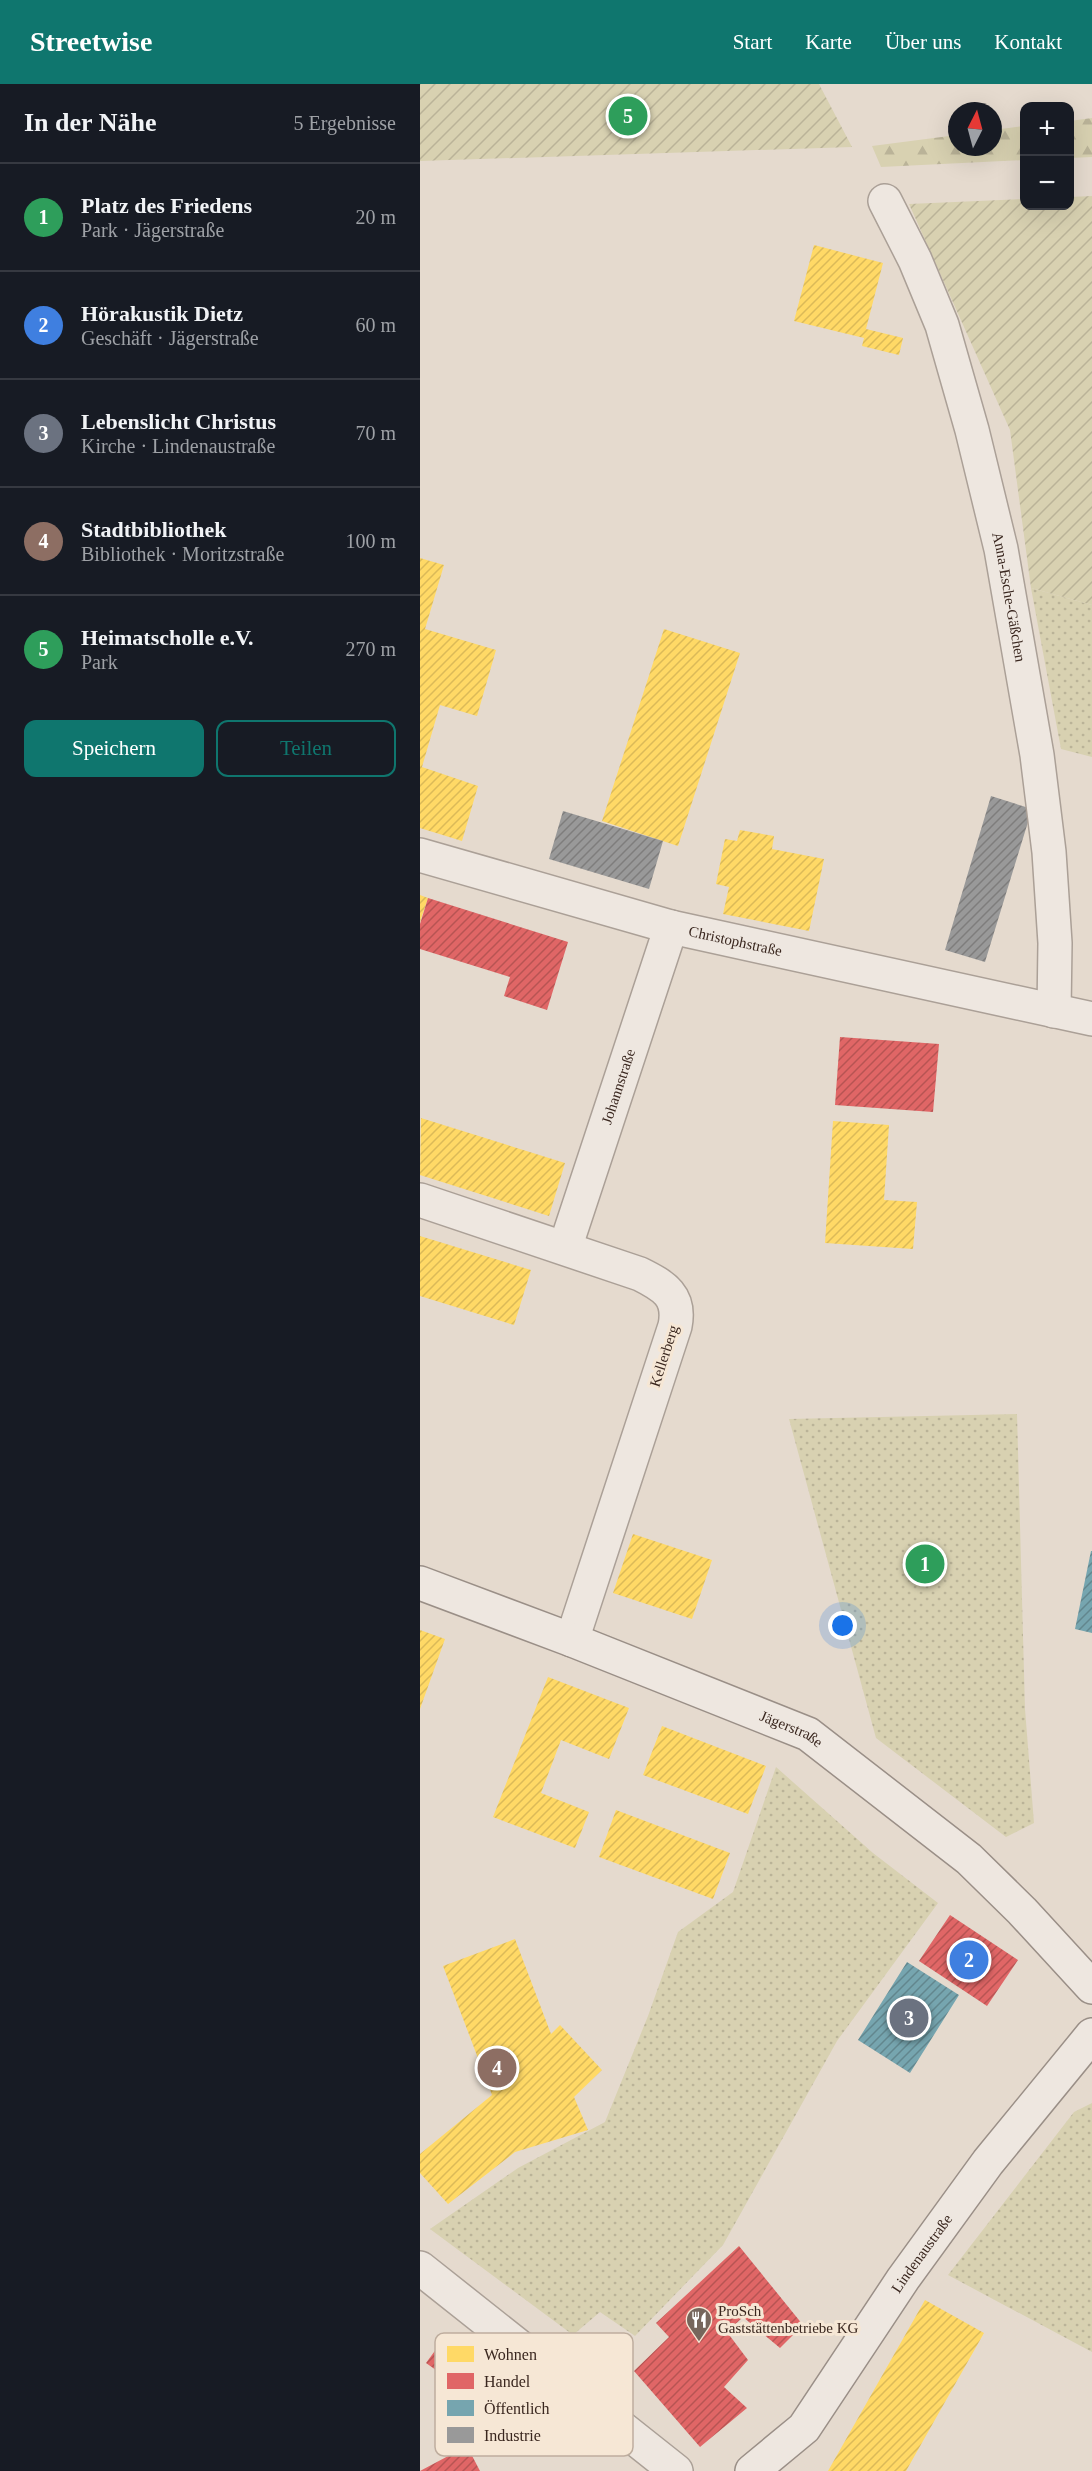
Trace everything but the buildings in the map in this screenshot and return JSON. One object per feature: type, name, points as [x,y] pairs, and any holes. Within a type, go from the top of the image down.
[{"type":"street","name":"Anna-Esche-Gäßchen","points":[[885,201],[915,260],[942,325],[981,463],[1001,549],[1037,755],[1049,852],[1055,942],[1054,1011]]},
{"type":"street","name":"Christophstraße","points":[[420,855],[671,927],[1092,1019]]},
{"type":"street","name":"Johannstraße","points":[[565,1248],[671,927]]},
{"type":"street","name":"Kellerberg","points":[[420,1200],[640,1274],[661,1285],[674,1300],[678,1313],[572,1640]]},
{"type":"street","name":"Jägerstraße","points":[[420,1583],[572,1640],[808,1734],[969,1859],[1022,1911],[1092,1987]]},
{"type":"street","name":"Lindenaustraße","points":[[752,2471],[804,2428],[903,2279],[983,2170],[1092,2035]]},
{"type":"street","points":[[420,2268],[502,2333]]},
{"type":"street","points":[[633,2437],[676,2471]]},
{"type":"green space","points":[[420,84],[819,84],[852,147],[420,161]]},
{"type":"green space","points":[[1092,118],[1092,157],[1074,158],[1074,120]]},
{"type":"green space","points":[[1020,127],[1020,160],[881,167],[872,146],[948,136],[948,156],[1002,156],[1002,129]]},
{"type":"green space","points":[[1092,196],[1092,605],[1031,588],[1010,430],[909,204],[1020,199],[1020,210],[1074,210],[1074,197]]},
{"type":"green space","points":[[1031,588],[1092,605],[1092,757],[1061,749]]},
{"type":"green space","points":[[1017,1414],[1025,1709],[1034,1823],[1006,1837],[876,1738],[789,1419]]},
{"type":"green space","points":[[776,1767],[873,1853],[938,1903],[837,2041],[723,2245],[635,2336],[600,2312],[575,2333],[570,2333],[430,2229],[518,2168],[605,2122],[648,2016],[678,1932],[733,1892]]},
{"type":"green space","points":[[1092,2103],[1092,2352],[948,2275],[1074,2112]]},
{"type":"place","name":"Heimatscholle e.V.","points":[[628,116]]},
{"type":"place","name":"Platz des Friedens","points":[[925,1564]]},
{"type":"place","name":"Hörakustik Dietz","points":[[969,1960]]},
{"type":"place","name":"Lebenslicht Christus","points":[[909,2018]]},
{"type":"place","name":"Stadtbibliothek","points":[[497,2068]]},
{"type":"place","name":"ProSch Gaststättenbetriebe KG","points":[[699,2343]]}]
